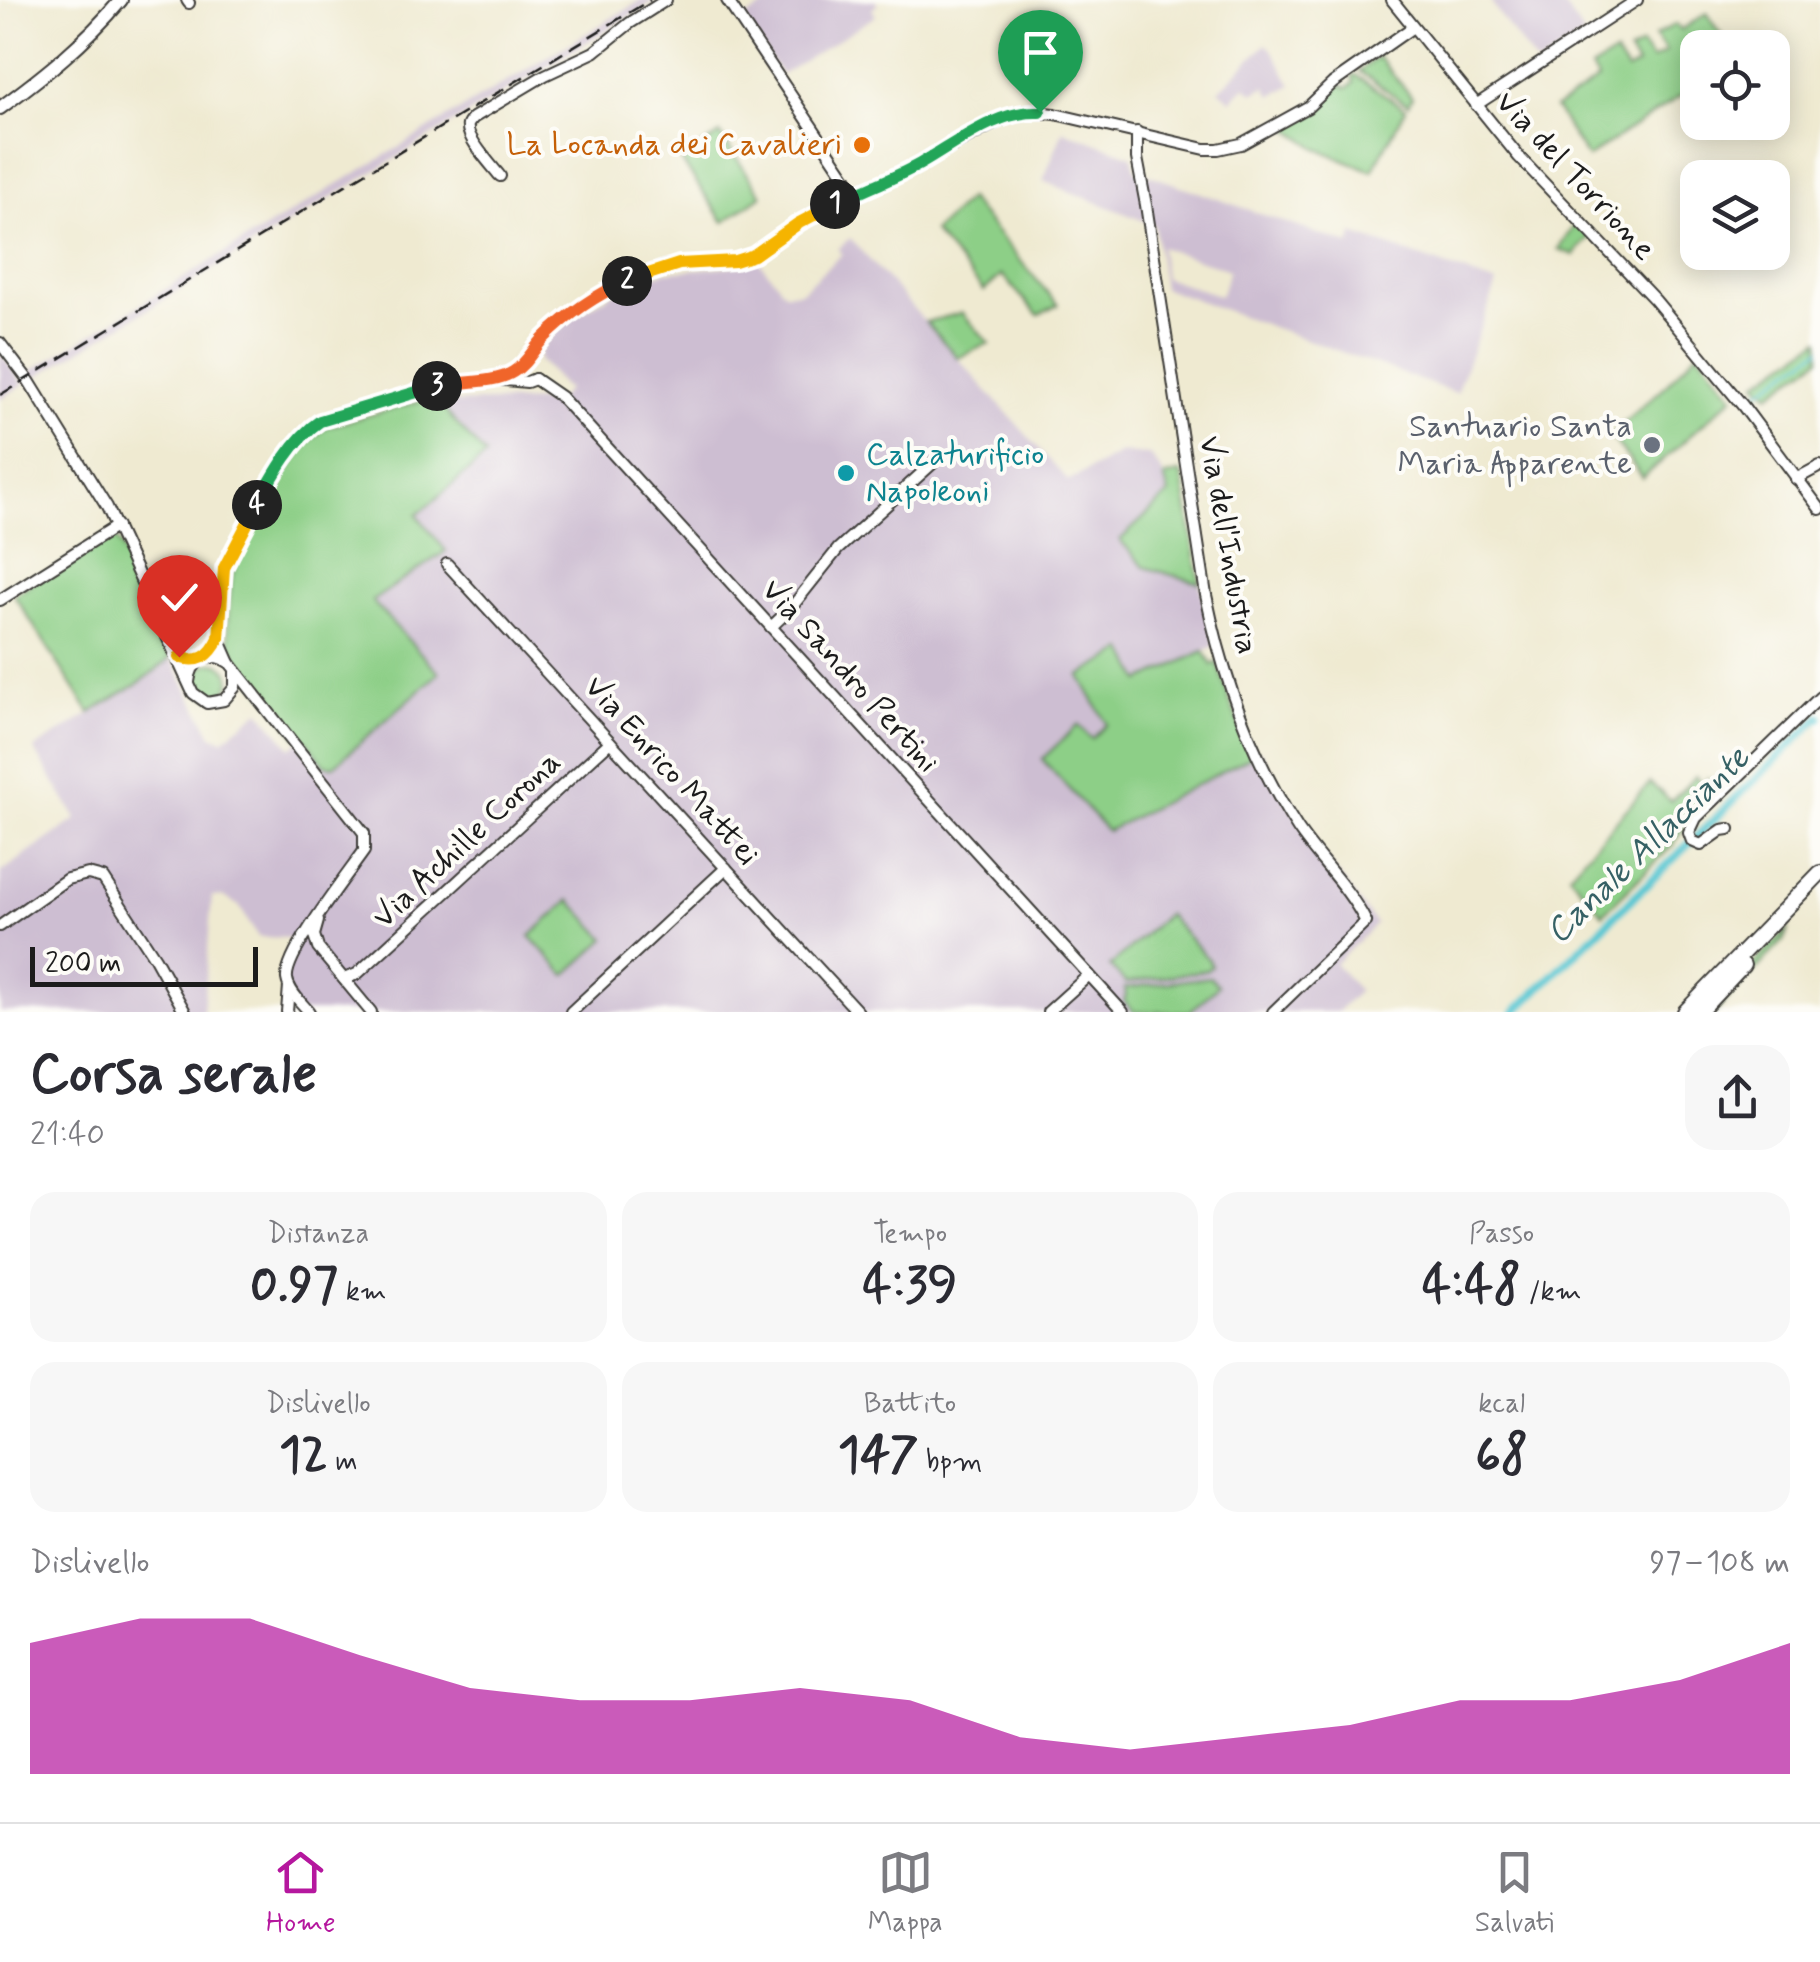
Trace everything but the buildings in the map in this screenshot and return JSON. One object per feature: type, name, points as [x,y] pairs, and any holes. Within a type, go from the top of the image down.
[{"type":"highway","points":[[1699,1012],[1820,873]]},
{"type":"highway","points":[[1686,1012],[1798,901],[1820,886]]},
{"type":"main road","points":[[0,108],[94,32],[120,0]]},
{"type":"street","points":[[500,176],[471,137],[468,124],[473,118],[544,75],[594,52],[622,28],[666,0]]},
{"type":"street","points":[[727,0],[857,194]]},
{"type":"street","name":"Via del Torrione","points":[[1392,0],[1533,173],[1655,300],[1743,406],[1820,510]]},
{"type":"street","points":[[1476,106],[1638,0]]},
{"type":"street","points":[[229,697],[235,688],[232,667],[219,638],[226,564],[263,494],[311,427],[330,417],[429,388],[494,379],[524,370],[532,352],[566,318],[618,285],[667,266],[735,261],[754,255],[809,217],[918,165],[1010,114],[1040,112],[1205,148],[1242,144],[1310,106],[1333,83],[1413,27]]},
{"type":"street","name":"Via dell'Industria","points":[[1137,132],[1137,158],[1206,595],[1219,652],[1248,736],[1269,779],[1305,839],[1366,922],[1273,1012]]},
{"type":"street","points":[[0,343],[29,381],[117,526],[193,693],[207,702],[240,696],[260,702]]},
{"type":"street","name":"Via Sandro Pertini","points":[[524,370],[530,382],[535,378],[562,397],[1123,1012]]},
{"type":"street","points":[[771,627],[838,549],[932,462]]},
{"type":"street","points":[[1796,479],[1820,466]]},
{"type":"street","points":[[0,600],[117,526]]},
{"type":"street","name":"Via Enrico Mattei","points":[[447,564],[858,1012]]},
{"type":"street","points":[[189,682],[190,672],[219,638]]},
{"type":"street","points":[[174,653],[184,660],[219,657],[232,667],[364,833],[364,851],[302,939],[287,972],[287,1012]]},
{"type":"street","points":[[1730,829],[1696,845],[1689,832],[1696,818],[1820,697]]},
{"type":"street","name":"Via Achille Corona","points":[[348,984],[610,742]]},
{"type":"street","points":[[571,1012],[726,868]]},
{"type":"street","points":[[0,926],[67,879],[88,874],[103,878],[185,1012]]},
{"type":"street","points":[[322,910],[315,941],[369,1011]]},
{"type":"street","points":[[292,961],[310,953],[326,958]]},
{"type":"street","points":[[1048,1012],[1089,975]]},
{"type":"street","points":[[289,985],[309,1012]]},
{"type":"street","points":[[838,1012],[848,1002]]},
{"type":"shaded area","points":[[641,0],[656,0],[33,379],[29,372]]},
{"type":"shaded area","points":[[775,0],[875,0],[878,4],[872,9],[876,16],[781,75],[744,19]]},
{"type":"shaded area","points":[[1489,0],[1560,0],[1584,35],[1537,66]]},
{"type":"shaded area","points":[[1266,44],[1292,85],[1271,96],[1266,86],[1253,93],[1246,86],[1231,100],[1219,90]]},
{"type":"shaded area","points":[[1063,130],[1132,156],[1135,170],[1350,245],[1354,234],[1497,284],[1456,393],[1163,288],[1154,225],[1043,181]],"holes":[[[1160,247],[1229,270],[1220,296],[1164,277]]]},
{"type":"shaded area","points":[[850,238],[1068,481],[1121,453],[1150,455],[1162,472],[1200,583],[1214,646],[1141,681],[1080,676],[1108,724],[1092,739],[1078,725],[1042,759],[1261,751],[1309,835],[1376,924],[1335,964],[1359,991],[1337,1012],[282,1012],[285,1006],[280,976],[292,948],[289,938],[258,937],[239,906],[224,897],[212,896],[203,1012],[0,1012],[0,873],[77,819],[34,749],[142,681],[171,658],[212,735],[223,740],[260,710],[291,748],[300,740],[307,741],[325,765],[372,601],[446,551],[417,515],[486,456],[438,403],[556,401],[567,390],[540,361],[539,353],[570,320],[621,288],[628,295],[637,289],[633,282],[665,272],[745,265],[758,260],[784,292],[800,292],[842,254],[838,249]]},
{"type":"shaded area","points":[[0,353],[24,384],[0,399]]},
{"type":"green space","points":[[1707,13],[1718,30],[1681,30]]},
{"type":"green space","points":[[1675,24],[1681,30],[1680,96],[1587,158],[1555,108],[1598,80],[1591,69],[1615,54],[1627,71],[1637,65],[1629,53],[1641,45],[1652,60],[1666,52],[1655,36]]},
{"type":"green space","points":[[1378,57],[1412,97],[1408,105],[1359,71]]},
{"type":"green space","points":[[1354,74],[1406,109],[1372,171],[1320,150],[1285,126],[1310,115],[1341,85],[1347,88],[1354,83]]},
{"type":"green space","points":[[720,134],[762,195],[724,222],[681,160]]},
{"type":"green space","points":[[968,199],[1058,305],[1038,315],[1002,275],[984,291],[933,232]]},
{"type":"green space","points":[[1576,223],[1590,236],[1574,255],[1558,249]]},
{"type":"green space","points":[[962,313],[989,343],[958,358],[926,322]]},
{"type":"green space","points":[[1820,339],[1820,358],[1770,394],[1757,382]]},
{"type":"green space","points":[[1698,351],[1734,396],[1643,478],[1610,435]]},
{"type":"green space","points":[[427,399],[438,403],[486,456],[417,515],[446,551],[372,601],[439,673],[334,766],[325,765],[307,741],[300,740],[238,661],[227,625],[232,575],[245,540],[304,445],[326,427]]},
{"type":"green space","points":[[1179,473],[1200,583],[1144,567],[1120,540],[1169,494],[1164,477]]},
{"type":"green space","points":[[108,535],[121,546],[171,658],[90,713],[14,595]]},
{"type":"green space","points":[[1125,650],[1141,681],[1204,651],[1212,665],[1217,662],[1252,756],[1107,831],[1042,759],[1078,725],[1092,739],[1107,724],[1080,676]]},
{"type":"green space","points":[[213,663],[225,668],[230,680],[225,692],[213,697],[201,692],[196,680],[201,668]]},
{"type":"green space","points":[[1696,776],[1702,783],[1708,778],[1720,789],[1686,823],[1673,845],[1603,914],[1569,874],[1650,783],[1671,801]]},
{"type":"green space","points":[[570,900],[606,939],[566,975],[530,936]]},
{"type":"green space","points":[[1167,914],[1211,966],[1207,970],[1126,983],[1110,966]]},
{"type":"green space","points":[[1789,927],[1783,941],[1716,1012],[1707,1012]]},
{"type":"green space","points":[[1210,977],[1218,986],[1190,1012],[1134,1012],[1124,1001],[1125,988]]},
{"type":"waterway","points":[[1754,395],[1820,349]]},
{"type":"waterway","name":"Canale Allacciante","points":[[1515,1012],[1820,717]]},
{"type":"railway","points":[[0,395],[650,0]]},
{"type":"place","name":"La Locanda dei Cavalieri","points":[[862,145]]},
{"type":"place","name":"Santuario Santa Maria Apparente","points":[[1652,445]]},
{"type":"place","name":"Calzaturificio Napoleoni","points":[[846,473]]},
{"type":"route","points":[[179,657],[200,660],[216,646],[226,564],[263,494],[295,446],[320,421],[445,384],[507,375],[518,370],[566,318],[618,285],[667,266],[735,261],[754,255],[809,217],[918,165],[1010,114],[1040,112]]}]
